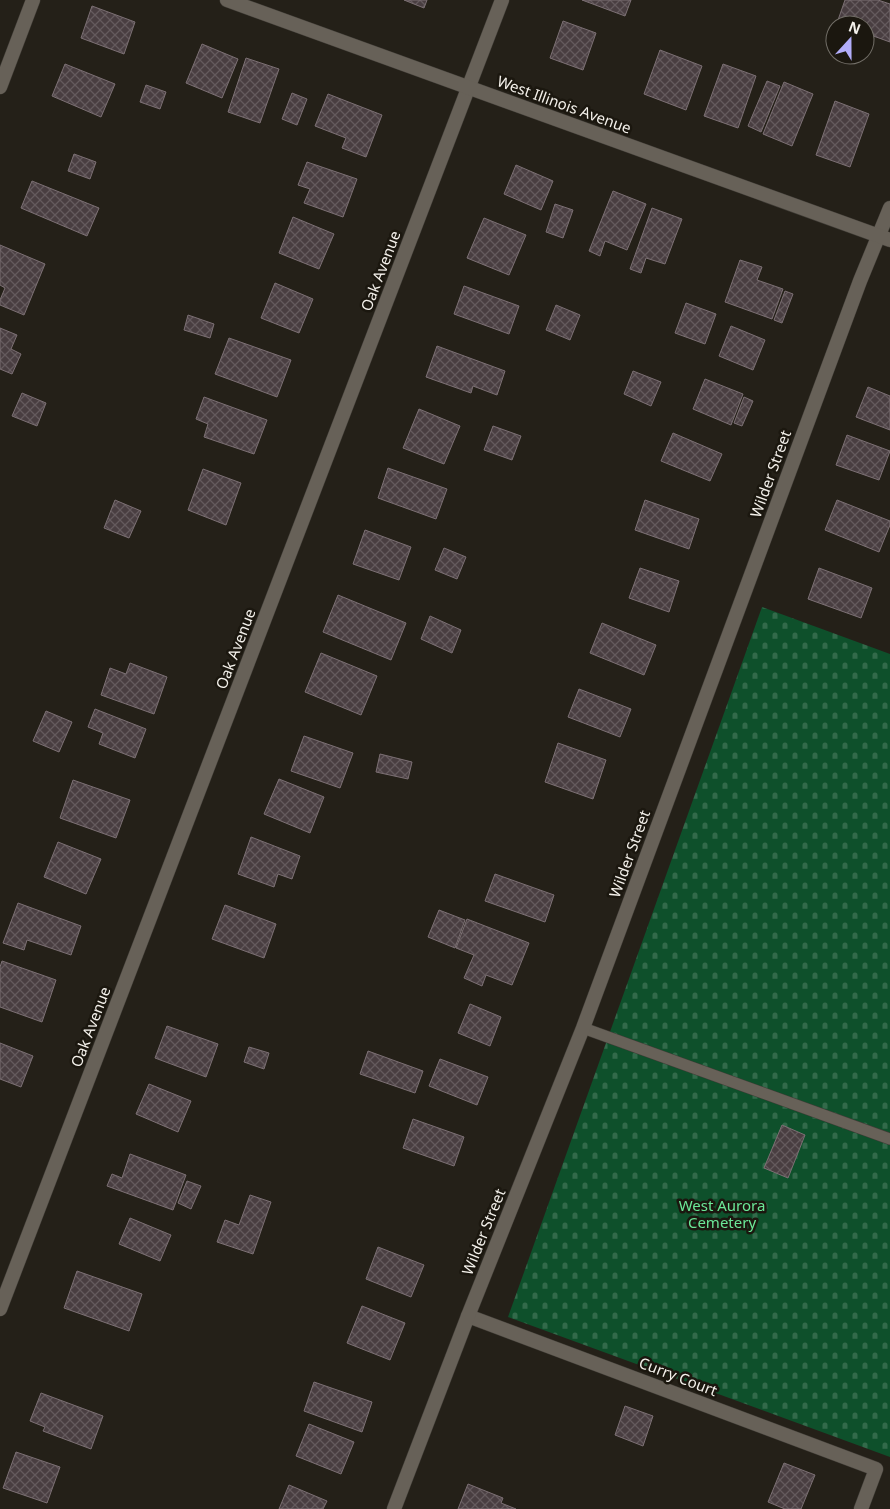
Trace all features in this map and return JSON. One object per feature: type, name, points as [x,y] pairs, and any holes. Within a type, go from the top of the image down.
[{"type":"street","points":[[0,87],[33,0]]},
{"type":"street","name":"West Illinois Avenue","points":[[227,0],[885,238]]},
{"type":"street","name":"Oak Avenue","points":[[0,1309],[502,0]]},
{"type":"street","name":"Wilder Street","points":[[394,1509],[468,1316],[583,1028],[860,281],[885,238],[890,208]]},
{"type":"street","name":"Curry Court","points":[[468,1316],[876,1469],[861,1509]]},
{"type":"lane","points":[[583,1028],[890,1139]]},
{"type":"green space","name":"West Aurora Cemetery","points":[[762,607],[890,654],[890,1457],[508,1317]]},
{"type":"building","points":[[404,0],[427,0],[424,8]]},
{"type":"building","points":[[582,0],[631,0],[625,16]]},
{"type":"building","points":[[845,0],[878,0],[890,4],[890,42],[875,37],[875,15],[840,15]]},
{"type":"building","points":[[92,6],[135,22],[124,54],[81,38]]},
{"type":"building","points":[[563,21],[596,33],[583,70],[550,58]]},
{"type":"building","points":[[202,44],[238,59],[222,98],[186,83]]},
{"type":"building","points":[[660,50],[702,66],[686,110],[644,94]]},
{"type":"building","points":[[246,58],[279,69],[260,123],[228,112]]},
{"type":"building","points":[[65,64],[115,84],[101,117],[52,96]]},
{"type":"building","points":[[723,64],[756,76],[738,128],[704,116]]},
{"type":"building","points":[[767,81],[780,86],[761,132],[748,126]]},
{"type":"building","points":[[784,82],[813,94],[792,146],[763,134]]},
{"type":"building","points":[[146,85],[166,92],[160,109],[140,102]]},
{"type":"building","points":[[292,93],[307,99],[297,125],[282,119]]},
{"type":"building","points":[[328,94],[382,115],[366,157],[342,148],[346,138],[315,126]]},
{"type":"building","points":[[835,101],[869,114],[850,167],[816,155]]},
{"type":"building","points":[[74,154],[96,162],[90,179],[68,171]]},
{"type":"building","points":[[307,162],[357,179],[343,217],[304,203],[310,189],[298,185]]},
{"type":"building","points":[[516,165],[553,181],[541,210],[504,194]]},
{"type":"building","points":[[32,181],[99,208],[87,236],[21,208]]},
{"type":"building","points":[[613,191],[646,204],[627,250],[605,241],[600,256],[589,251]]},
{"type":"building","points":[[555,204],[573,210],[563,238],[546,232]]},
{"type":"building","points":[[652,208],[682,219],[665,264],[646,258],[641,273],[630,269]]},
{"type":"building","points":[[293,217],[334,234],[319,269],[279,253]]},
{"type":"building","points":[[484,218],[526,235],[509,275],[467,258]]},
{"type":"building","points":[[0,245],[45,264],[24,315],[0,305],[5,288],[0,285]]},
{"type":"building","points":[[740,260],[762,267],[757,280],[783,289],[772,319],[725,302]]},
{"type":"building","points":[[275,283],[313,299],[299,333],[261,318]]},
{"type":"building","points":[[464,286],[519,306],[509,334],[454,314]]},
{"type":"building","points":[[785,291],[793,294],[782,323],[774,320]]},
{"type":"building","points":[[686,303],[716,314],[705,344],[675,333]]},
{"type":"building","points":[[556,305],[580,315],[570,340],[546,330]]},
{"type":"building","points":[[188,315],[214,324],[210,338],[184,330]]},
{"type":"building","points":[[731,326],[765,340],[753,370],[719,356]]},
{"type":"building","points":[[0,328],[17,335],[11,349],[21,354],[12,374],[0,369]]},
{"type":"building","points":[[229,338],[291,360],[277,397],[215,374]]},
{"type":"building","points":[[437,346],[505,371],[497,395],[473,386],[471,393],[426,377]]},
{"type":"building","points":[[633,371],[661,382],[651,406],[624,394]]},
{"type":"building","points":[[705,379],[743,394],[731,425],[693,409]]},
{"type":"building","points":[[868,387],[890,396],[890,430],[856,417]]},
{"type":"building","points":[[22,393],[46,403],[37,426],[12,416]]},
{"type":"building","points":[[204,397],[267,420],[254,454],[204,437],[208,424],[196,419]]},
{"type":"building","points":[[744,397],[753,401],[742,426],[734,423]]},
{"type":"building","points":[[419,409],[460,426],[444,464],[403,448]]},
{"type":"building","points":[[493,426],[521,436],[512,460],[484,450]]},
{"type":"building","points":[[673,433],[722,454],[710,481],[661,461]]},
{"type":"building","points":[[847,435],[890,451],[879,480],[836,465]]},
{"type":"building","points":[[388,468],[447,489],[436,519],[378,498]]},
{"type":"building","points":[[203,469],[241,483],[226,525],[188,510]]},
{"type":"building","points":[[115,500],[141,511],[129,538],[104,528]]},
{"type":"building","points":[[645,500],[699,519],[689,549],[635,530]]},
{"type":"building","points":[[837,500],[890,521],[879,552],[825,530]]},
{"type":"building","points":[[365,530],[411,547],[399,580],[353,564]]},
{"type":"building","points":[[444,548],[466,557],[457,579],[435,570]]},
{"type":"building","points":[[640,568],[679,581],[669,612],[629,598]]},
{"type":"building","points":[[819,568],[872,588],[861,618],[808,599]]},
{"type":"building","points":[[338,595],[406,623],[391,660],[323,632]]},
{"type":"building","points":[[430,616],[461,630],[452,653],[421,639]]},
{"type":"building","points":[[602,623],[656,645],[644,675],[590,653]]},
{"type":"building","points":[[321,653],[377,676],[361,715],[305,692]]},
{"type":"building","points":[[130,663],[167,677],[154,714],[101,695],[110,668],[126,674]]},
{"type":"building","points":[[579,689],[631,709],[620,737],[568,717]]},
{"type":"building","points":[[95,709],[146,729],[135,758],[99,744],[103,733],[88,727]]},
{"type":"building","points":[[46,711],[72,722],[59,752],[33,741]]},
{"type":"building","points":[[304,736],[353,753],[340,788],[291,771]]},
{"type":"building","points":[[558,743],[606,760],[593,799],[545,782]]},
{"type":"building","points":[[380,754],[412,762],[408,779],[376,772]]},
{"type":"building","points":[[279,779],[324,797],[310,833],[264,814]]},
{"type":"building","points":[[73,780],[130,800],[116,838],[60,818]]},
{"type":"building","points":[[251,837],[300,856],[292,879],[278,874],[274,887],[238,874]]},
{"type":"building","points":[[58,842],[101,859],[86,894],[44,877]]},
{"type":"building","points":[[495,874],[554,895],[545,922],[485,901]]},
{"type":"building","points":[[18,903],[81,926],[71,955],[27,940],[24,950],[3,943]]},
{"type":"building","points":[[225,905],[276,924],[264,958],[212,939]]},
{"type":"building","points":[[439,910],[465,920],[455,948],[428,937]]},
{"type":"building","points":[[467,919],[529,943],[512,985],[486,975],[482,986],[464,978],[474,955],[456,948]]},
{"type":"building","points":[[2,961],[56,980],[42,1022],[0,1007],[0,967]]},
{"type":"building","points":[[470,1004],[501,1017],[490,1046],[458,1033]]},
{"type":"building","points":[[167,1026],[218,1044],[206,1077],[155,1058]]},
{"type":"building","points":[[0,1043],[33,1056],[21,1087],[0,1079]]},
{"type":"building","points":[[249,1047],[269,1053],[264,1069],[244,1062]]},
{"type":"building","points":[[368,1051],[423,1071],[415,1093],[360,1074]]},
{"type":"building","points":[[440,1059],[488,1077],[477,1105],[429,1086]]},
{"type":"building","points":[[149,1084],[191,1101],[178,1132],[136,1114]]},
{"type":"building","points":[[413,1119],[464,1137],[454,1166],[403,1148]]},
{"type":"building","points":[[782,1125],[805,1135],[788,1178],[764,1168]]},
{"type":"building","points":[[130,1154],[186,1175],[173,1210],[107,1186],[112,1174],[122,1178]]},
{"type":"building","points":[[187,1181],[201,1186],[191,1209],[178,1203]]},
{"type":"building","points":[[250,1195],[271,1202],[253,1254],[217,1242],[225,1220],[239,1225]]},
{"type":"building","points":[[130,1218],[171,1235],[160,1261],[119,1244]]},
{"type":"building","points":[[378,1247],[424,1265],[411,1297],[366,1279]]},
{"type":"building","points":[[77,1271],[142,1294],[129,1331],[64,1308]]},
{"type":"building","points":[[362,1306],[405,1323],[390,1360],[347,1343]]},
{"type":"building","points":[[314,1382],[372,1402],[362,1432],[304,1411]]},
{"type":"building","points":[[41,1393],[103,1416],[91,1449],[43,1431],[45,1427],[30,1421]]},
{"type":"building","points":[[625,1406],[653,1416],[643,1446],[615,1435]]},
{"type":"building","points":[[309,1424],[354,1442],[341,1474],[296,1456]]},
{"type":"building","points":[[16,1452],[60,1467],[47,1503],[3,1488]]},
{"type":"building","points":[[784,1463],[815,1475],[801,1509],[785,1509],[768,1502]]},
{"type":"building","points":[[468,1484],[503,1498],[501,1503],[516,1509],[458,1509]]},
{"type":"building","points":[[289,1485],[327,1501],[323,1509],[279,1509]]}]
